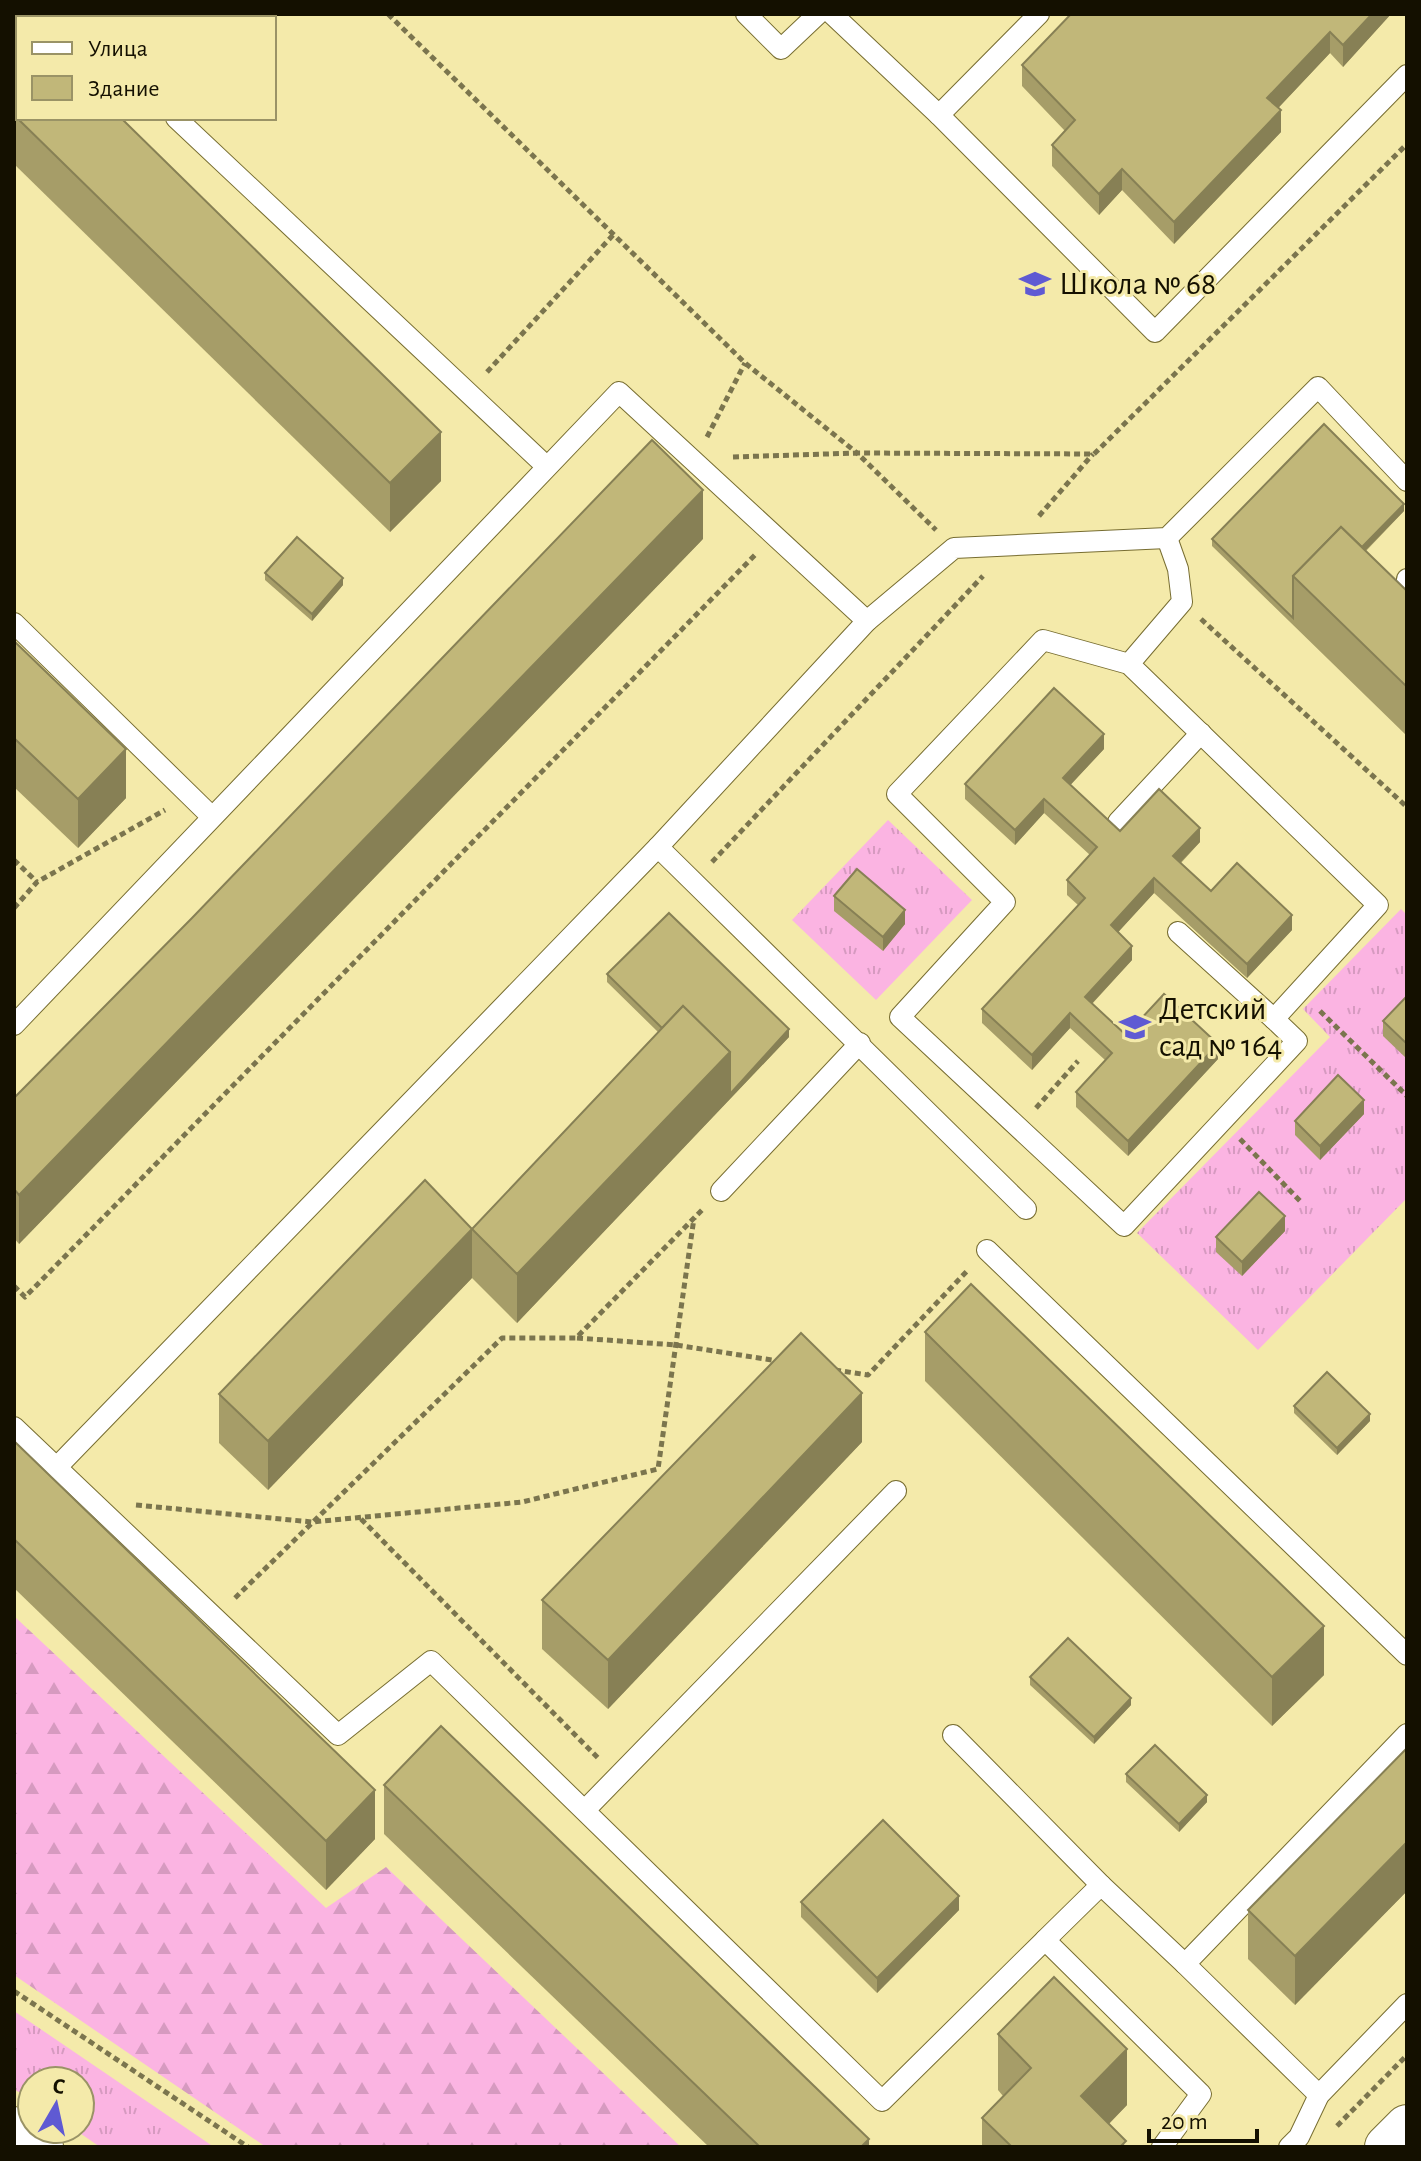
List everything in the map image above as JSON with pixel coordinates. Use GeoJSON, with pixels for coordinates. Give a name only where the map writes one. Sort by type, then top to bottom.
{"type":"FeatureCollection","features":[{"type":"Feature","properties":{"kind":"main road"},"geometry":{"type":"LineString","coordinates":[[1387,2147],[1407,2127]]}},
{"type":"Feature","properties":{"kind":"main road"},"geometry":{"type":"LineString","coordinates":[[14,2129],[41,2147]]}},
{"type":"Feature","properties":{"kind":"lane"},"geometry":{"type":"LineString","coordinates":[[746,14],[781,49],[818,14]]}},
{"type":"Feature","properties":{"kind":"lane"},"geometry":{"type":"LineString","coordinates":[[832,14],[939,115],[1155,332],[1407,75]]}},
{"type":"Feature","properties":{"kind":"lane"},"geometry":{"type":"LineString","coordinates":[[939,115],[1039,14]]}},
{"type":"Feature","properties":{"kind":"lane"},"geometry":{"type":"LineString","coordinates":[[178,120],[545,465]]}},
{"type":"Feature","properties":{"kind":"lane"},"geometry":{"type":"LineString","coordinates":[[56,1468],[658,847],[867,621],[954,548],[1167,538],[1318,387],[1407,481]]}},
{"type":"Feature","properties":{"kind":"lane"},"geometry":{"type":"LineString","coordinates":[[14,1025],[545,465],[619,392],[695,458],[867,621]]}},
{"type":"Feature","properties":{"kind":"lane"},"geometry":{"type":"LineString","coordinates":[[1129,664],[1182,602],[1178,569],[1167,538]]}},
{"type":"Feature","properties":{"kind":"lane"},"geometry":{"type":"LineString","coordinates":[[14,623],[212,817]]}},
{"type":"Feature","properties":{"kind":"lane"},"geometry":{"type":"LineString","coordinates":[[1178,932],[1297,1041],[1124,1226],[900,1017],[1005,902],[897,794],[1043,640],[1129,664],[1378,905],[1274,1019]]}},
{"type":"Feature","properties":{"kind":"lane"},"geometry":{"type":"LineString","coordinates":[[1118,822],[1201,733]]}},
{"type":"Feature","properties":{"kind":"lane"},"geometry":{"type":"LineString","coordinates":[[658,847],[1026,1209]]}},
{"type":"Feature","properties":{"kind":"lane"},"geometry":{"type":"LineString","coordinates":[[721,1191],[860,1043]]}},
{"type":"Feature","properties":{"kind":"lane"},"geometry":{"type":"LineString","coordinates":[[987,1250],[1407,1655]]}},
{"type":"Feature","properties":{"kind":"lane"},"geometry":{"type":"LineString","coordinates":[[14,1427],[338,1735],[431,1661],[882,2101],[1101,1885]]}},
{"type":"Feature","properties":{"kind":"lane"},"geometry":{"type":"LineString","coordinates":[[585,1810],[896,1491]]}},
{"type":"Feature","properties":{"kind":"lane"},"geometry":{"type":"LineString","coordinates":[[1185,1964],[1407,1734]]}},
{"type":"Feature","properties":{"kind":"lane"},"geometry":{"type":"LineString","coordinates":[[953,1735],[1101,1885],[1319,2095]]}},
{"type":"Feature","properties":{"kind":"lane"},"geometry":{"type":"LineString","coordinates":[[1045,1940],[1201,2094],[1162,2147]]}},
{"type":"Feature","properties":{"kind":"lane"},"geometry":{"type":"LineString","coordinates":[[1289,2147],[1299,2137],[1319,2095],[1407,2004]]}},
{"type":"Feature","properties":{"kind":"path"},"geometry":{"type":"LineString","coordinates":[[388,14],[745,363],[857,453],[954,548]]}},
{"type":"Feature","properties":{"kind":"path"},"geometry":{"type":"LineString","coordinates":[[693,882],[1094,454],[1407,144]]}},
{"type":"Feature","properties":{"kind":"path"},"geometry":{"type":"LineString","coordinates":[[468,392],[614,234]]}},
{"type":"Feature","properties":{"kind":"path"},"geometry":{"type":"LineString","coordinates":[[745,363],[695,458],[857,453],[1094,454]]}},
{"type":"Feature","properties":{"kind":"path"},"geometry":{"type":"LineString","coordinates":[[14,1286],[25,1297],[775,534]]}},
{"type":"Feature","properties":{"kind":"path"},"geometry":{"type":"LineString","coordinates":[[1182,602],[1407,807]]}},
{"type":"Feature","properties":{"kind":"path"},"geometry":{"type":"LineString","coordinates":[[14,908],[37,882],[190,796]]}},
{"type":"Feature","properties":{"kind":"path"},"geometry":{"type":"LineString","coordinates":[[14,860],[37,882]]}},
{"type":"Feature","properties":{"kind":"path"},"geometry":{"type":"LineString","coordinates":[[1299,991],[1407,1096]]}},
{"type":"Feature","properties":{"kind":"path"},"geometry":{"type":"LineString","coordinates":[[1223,1121],[1301,1202]]}},
{"type":"Feature","properties":{"kind":"path"},"geometry":{"type":"LineString","coordinates":[[576,1338],[721,1191]]}},
{"type":"Feature","properties":{"kind":"path"},"geometry":{"type":"LineString","coordinates":[[91,1501],[312,1522],[522,1502],[658,1469],[694,1218]]}},
{"type":"Feature","properties":{"kind":"path"},"geometry":{"type":"LineString","coordinates":[[824,1368],[868,1375],[987,1250]]}},
{"type":"Feature","properties":{"kind":"path"},"geometry":{"type":"LineString","coordinates":[[215,1619],[502,1338],[576,1338],[676,1345],[779,1361]]}},
{"type":"Feature","properties":{"kind":"path"},"geometry":{"type":"LineString","coordinates":[[360,1518],[617,1777]]}},
{"type":"Feature","properties":{"kind":"path"},"geometry":{"type":"LineString","coordinates":[[14,1991],[248,2147]]}},
{"type":"Feature","properties":{"kind":"path"},"geometry":{"type":"LineString","coordinates":[[1327,2137],[1407,2055]]}},
{"type":"Feature","properties":{"kind":"green space"},"geometry":{"type":"Polygon","coordinates":[[[888,820],[972,900],[876,1000],[792,920],[888,820]]]}},
{"type":"Feature","properties":{"kind":"green space"},"geometry":{"type":"Polygon","coordinates":[[[1401,909],[1407,915],[1407,1198],[1258,1350],[1137,1233],[1330,1037],[1303,1009],[1401,909]]]}},
{"type":"Feature","properties":{"kind":"green space"},"geometry":{"type":"Polygon","coordinates":[[[14,1616],[326,1908],[386,1867],[681,2147],[266,2147],[14,1975],[14,1616]]]}},
{"type":"Feature","properties":{"kind":"green space"},"geometry":{"type":"Polygon","coordinates":[[[14,2011],[93,2065],[16,2065],[16,2090],[14,2011]]]}},
{"type":"Feature","properties":{"kind":"green space"},"geometry":{"type":"Polygon","coordinates":[[[96,2067],[214,2147],[100,2147],[96,2144],[96,2067]]]}},
{"type":"Feature","properties":{"kind":"building"},"geometry":{"type":"Polygon","coordinates":[[[14,14],[16,16],[16,117],[14,14]]]}},
{"type":"Feature","properties":{"kind":"building"},"geometry":{"type":"Polygon","coordinates":[[[1071,14],[1372,14],[1343,45],[1330,32],[1267,98],[1281,110],[1174,222],[1122,169],[1099,194],[1052,145],[1075,120],[1022,65],[1071,14]]]}},
{"type":"Feature","properties":{"kind":"building"},"geometry":{"type":"Polygon","coordinates":[[[19,120],[123,120],[441,432],[390,483],[19,120]]]}},
{"type":"Feature","properties":{"kind":"building"},"geometry":{"type":"Polygon","coordinates":[[[1324,424],[1404,504],[1362,547],[1341,527],[1293,576],[1293,618],[1212,539],[1324,424]]]}},
{"type":"Feature","properties":{"kind":"building"},"geometry":{"type":"Polygon","coordinates":[[[652,440],[703,490],[19,1195],[14,1189],[14,1098],[192,918],[652,440]]]}},
{"type":"Feature","properties":{"kind":"building"},"geometry":{"type":"Polygon","coordinates":[[[1341,527],[1407,591],[1407,687],[1293,576],[1341,527]]]}},
{"type":"Feature","properties":{"kind":"building"},"geometry":{"type":"Polygon","coordinates":[[[297,537],[343,578],[312,614],[265,573],[297,537]]]}},
{"type":"Feature","properties":{"kind":"building"},"geometry":{"type":"Polygon","coordinates":[[[14,641],[126,749],[78,799],[14,738],[14,641]]]}},
{"type":"Feature","properties":{"kind":"building"},"geometry":{"type":"Polygon","coordinates":[[[1054,688],[1104,734],[1063,778],[1120,831],[1159,789],[1200,828],[1173,856],[1211,891],[1237,863],[1292,915],[1247,964],[1154,878],[1111,925],[1132,946],[1085,997],[1126,1035],[1164,994],[1218,1044],[1128,1141],[1076,1092],[1112,1053],[1070,1013],[1032,1055],[982,1009],[1085,898],[1067,880],[1097,847],[1044,799],[1015,830],[965,784],[1054,688]]]}},
{"type":"Feature","properties":{"kind":"building"},"geometry":{"type":"Polygon","coordinates":[[[857,869],[905,910],[883,937],[834,896],[857,869]]]}},
{"type":"Feature","properties":{"kind":"building"},"geometry":{"type":"Polygon","coordinates":[[[669,913],[789,1029],[730,1094],[730,1052],[683,1006],[662,1028],[607,974],[669,913]]]}},
{"type":"Feature","properties":{"kind":"building"},"geometry":{"type":"Polygon","coordinates":[[[1407,996],[1407,1044],[1383,1021],[1407,996]]]}},
{"type":"Feature","properties":{"kind":"building"},"geometry":{"type":"Polygon","coordinates":[[[683,1006],[730,1052],[517,1274],[472,1229],[683,1006]]]}},
{"type":"Feature","properties":{"kind":"building"},"geometry":{"type":"Polygon","coordinates":[[[1338,1075],[1364,1100],[1320,1146],[1295,1121],[1338,1075]]]}},
{"type":"Feature","properties":{"kind":"building"},"geometry":{"type":"Polygon","coordinates":[[[425,1180],[472,1229],[268,1441],[219,1394],[425,1180]]]}},
{"type":"Feature","properties":{"kind":"building"},"geometry":{"type":"Polygon","coordinates":[[[1259,1192],[1285,1216],[1242,1262],[1216,1237],[1259,1192]]]}},
{"type":"Feature","properties":{"kind":"building"},"geometry":{"type":"Polygon","coordinates":[[[971,1284],[1324,1626],[1272,1677],[925,1332],[971,1284]]]}},
{"type":"Feature","properties":{"kind":"building"},"geometry":{"type":"Polygon","coordinates":[[[801,1333],[862,1393],[608,1660],[542,1600],[801,1333]]]}},
{"type":"Feature","properties":{"kind":"building"},"geometry":{"type":"Polygon","coordinates":[[[1327,1372],[1370,1414],[1337,1448],[1294,1406],[1327,1372]]]}},
{"type":"Feature","properties":{"kind":"building"},"geometry":{"type":"Polygon","coordinates":[[[14,1441],[375,1790],[326,1841],[14,1539],[14,1441]]]}},
{"type":"Feature","properties":{"kind":"building"},"geometry":{"type":"Polygon","coordinates":[[[1068,1638],[1131,1698],[1094,1737],[1030,1677],[1068,1638]]]}},
{"type":"Feature","properties":{"kind":"building"},"geometry":{"type":"Polygon","coordinates":[[[441,1726],[869,2139],[861,2147],[760,2147],[384,1785],[441,1726]]]}},
{"type":"Feature","properties":{"kind":"building"},"geometry":{"type":"Polygon","coordinates":[[[1155,1745],[1207,1795],[1179,1824],[1126,1774],[1155,1745]]]}},
{"type":"Feature","properties":{"kind":"building"},"geometry":{"type":"Polygon","coordinates":[[[1407,1748],[1407,1842],[1295,1956],[1248,1910],[1407,1748]]]}},
{"type":"Feature","properties":{"kind":"building"},"geometry":{"type":"Polygon","coordinates":[[[883,1820],[959,1896],[877,1978],[801,1902],[883,1820]]]}},
{"type":"Feature","properties":{"kind":"building"},"geometry":{"type":"Polygon","coordinates":[[[1054,1977],[1127,2049],[1081,2096],[1126,2141],[1120,2147],[1012,2147],[982,2118],[1031,2068],[998,2034],[1054,1977]]]}},
{"type":"Feature","properties":{"kind":"place","name":"Школа № 68"},"geometry":{"type":"Point","coordinates":[1035,284]}},
{"type":"Feature","properties":{"kind":"place","name":"Детский сад № 164"},"geometry":{"type":"Point","coordinates":[1135,1027]}}]}
